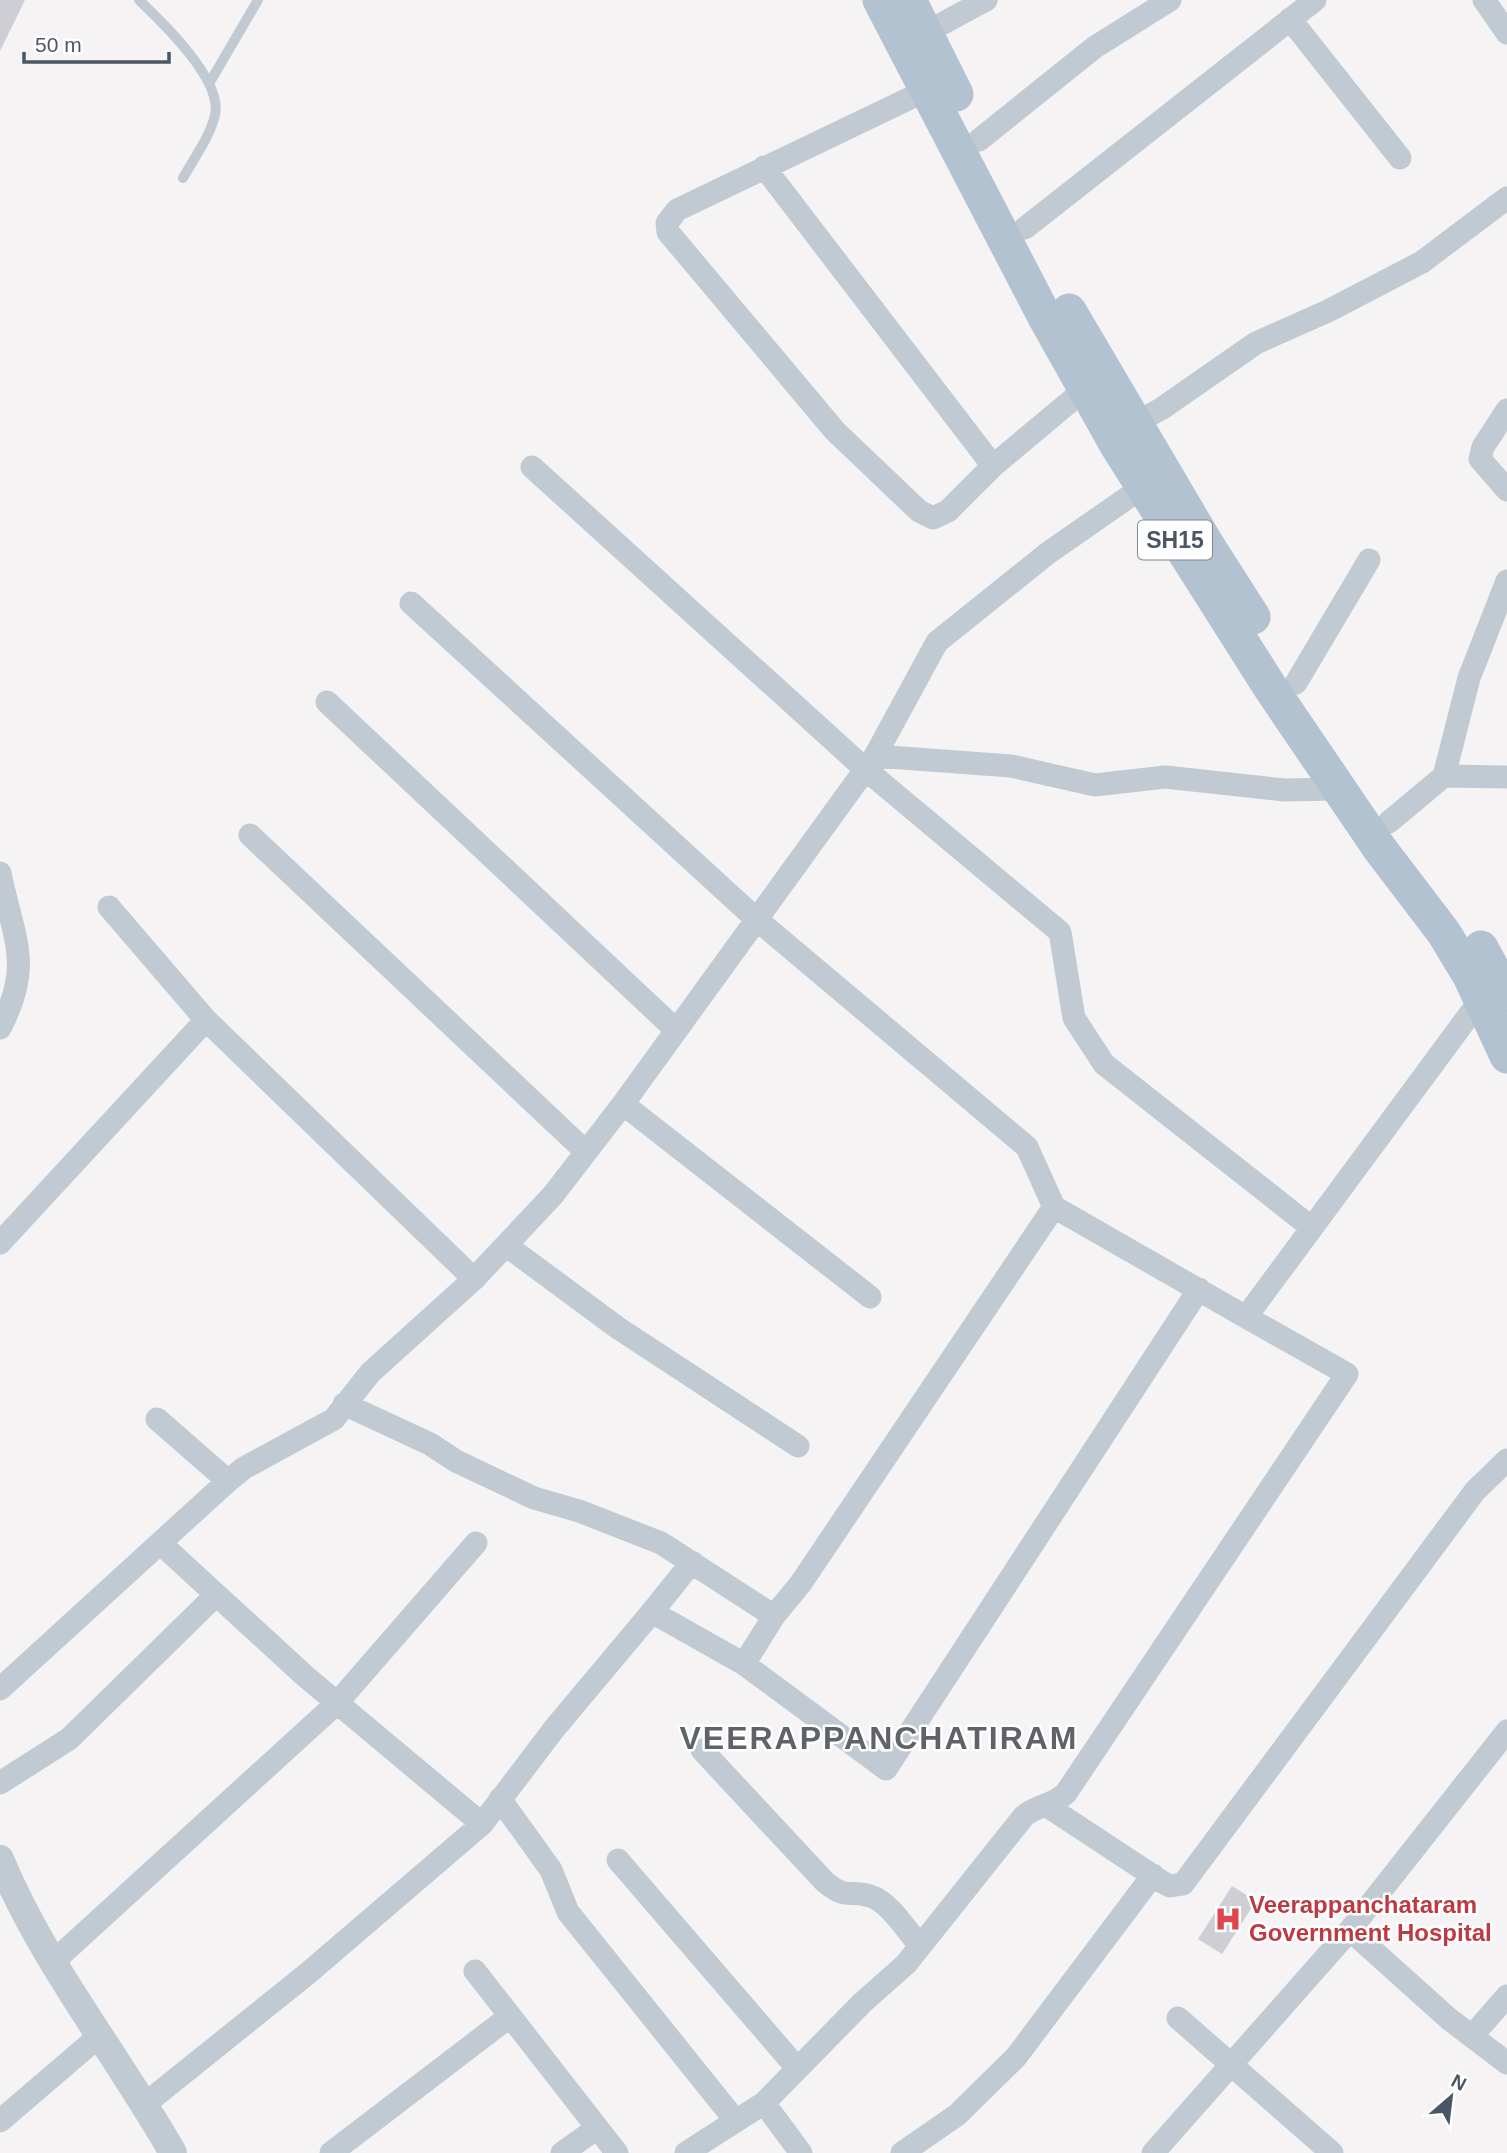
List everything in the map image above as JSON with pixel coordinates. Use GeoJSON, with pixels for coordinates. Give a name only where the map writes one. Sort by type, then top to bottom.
{"type":"FeatureCollection","features":[{"type":"Feature","properties":{"kind":"main road","name":"SH15"},"geometry":{"type":"LineString","coordinates":[[880,0],[1085,389],[1124,429],[1207,545],[1389,822],[1479,944],[1507,1056]]}},
{"type":"Feature","properties":{"kind":"main road","name":"SH15"},"geometry":{"type":"LineString","coordinates":[[909,0],[1067,308],[1124,429],[1143,487],[1188,561],[1339,789],[1494,997]]}},
{"type":"Feature","properties":{"kind":"street"},"geometry":{"type":"LineString","coordinates":[[925,33],[986,0]]}},
{"type":"Feature","properties":{"kind":"street"},"geometry":{"type":"LineString","coordinates":[[979,140],[1095,47],[1170,0]]}},
{"type":"Feature","properties":{"kind":"street"},"geometry":{"type":"LineString","coordinates":[[1025,228],[1315,0]]}},
{"type":"Feature","properties":{"kind":"street"},"geometry":{"type":"LineString","coordinates":[[1484,0],[1507,33]]}},
{"type":"Feature","properties":{"kind":"street"},"geometry":{"type":"LineString","coordinates":[[1290,19],[1400,158]]}},
{"type":"Feature","properties":{"kind":"street"},"geometry":{"type":"LineString","coordinates":[[927,90],[677,210],[667,223],[674,241],[835,431],[926,515],[940,517],[948,511],[993,466],[1085,389]]}},
{"type":"Feature","properties":{"kind":"street"},"geometry":{"type":"LineString","coordinates":[[764,167],[993,466]]}},
{"type":"Feature","properties":{"kind":"street"},"geometry":{"type":"LineString","coordinates":[[1124,429],[1161,409],[1256,343],[1328,311],[1422,262],[1507,198]]}},
{"type":"Feature","properties":{"kind":"street"},"geometry":{"type":"LineString","coordinates":[[1507,410],[1483,447],[1480,459],[1507,490]]}},
{"type":"Feature","properties":{"kind":"street"},"geometry":{"type":"LineString","coordinates":[[532,467],[1060,932],[1074,1018],[1104,1064],[1312,1228]]}},
{"type":"Feature","properties":{"kind":"street"},"geometry":{"type":"LineString","coordinates":[[0,1689],[244,1468],[334,1419],[370,1373],[507,1246],[553,1195],[623,1104],[870,762],[937,642],[1048,553],[1143,487]]}},
{"type":"Feature","properties":{"kind":"street"},"geometry":{"type":"LineString","coordinates":[[1296,683],[1369,560]]}},
{"type":"Feature","properties":{"kind":"street"},"geometry":{"type":"LineString","coordinates":[[1389,822],[1444,776],[1469,678],[1507,581]]}},
{"type":"Feature","properties":{"kind":"street"},"geometry":{"type":"LineString","coordinates":[[411,603],[755,918],[1027,1147],[1054,1207],[1347,1374],[1066,1793],[1047,1806]]}},
{"type":"Feature","properties":{"kind":"street"},"geometry":{"type":"LineString","coordinates":[[327,702],[676,1030]]}},
{"type":"Feature","properties":{"kind":"street"},"geometry":{"type":"LineString","coordinates":[[870,762],[1011,766],[1095,785],[1165,777],[1284,790],[1339,789]]}},
{"type":"Feature","properties":{"kind":"street"},"geometry":{"type":"LineString","coordinates":[[1444,776],[1507,777]]}},
{"type":"Feature","properties":{"kind":"street"},"geometry":{"type":"LineString","coordinates":[[250,835],[585,1151]]}},
{"type":"Feature","properties":{"kind":"street"},"geometry":{"type":"LineString","coordinates":[[0,873],[20,972],[13,1003],[0,1028]]}},
{"type":"Feature","properties":{"kind":"street"},"geometry":{"type":"LineString","coordinates":[[109,907],[206,1020],[474,1279]]}},
{"type":"Feature","properties":{"kind":"street"},"geometry":{"type":"LineString","coordinates":[[1247,1317],[1312,1228],[1494,997]]}},
{"type":"Feature","properties":{"kind":"street"},"geometry":{"type":"LineString","coordinates":[[0,1243],[206,1020]]}},
{"type":"Feature","properties":{"kind":"street"},"geometry":{"type":"LineString","coordinates":[[623,1104],[870,1297]]}},
{"type":"Feature","properties":{"kind":"street"},"geometry":{"type":"LineString","coordinates":[[744,1664],[774,1616],[801,1583],[1054,1207]]}},
{"type":"Feature","properties":{"kind":"street"},"geometry":{"type":"LineString","coordinates":[[507,1246],[618,1328],[797,1446]]}},
{"type":"Feature","properties":{"kind":"street"},"geometry":{"type":"LineString","coordinates":[[652,1612],[744,1664],[886,1769],[1199,1289]]}},
{"type":"Feature","properties":{"kind":"street"},"geometry":{"type":"LineString","coordinates":[[344,1404],[430,1444],[456,1461],[534,1498],[579,1511],[661,1543],[774,1616]]}},
{"type":"Feature","properties":{"kind":"street"},"geometry":{"type":"LineString","coordinates":[[157,1419],[228,1481]]}},
{"type":"Feature","properties":{"kind":"street"},"geometry":{"type":"LineString","coordinates":[[685,2153],[764,2103],[862,2003],[906,1964],[1024,1816],[1036,1806],[1047,1806],[1170,1886],[1183,1885],[1475,1491],[1507,1460]]}},
{"type":"Feature","properties":{"kind":"street"},"geometry":{"type":"LineString","coordinates":[[53,1962],[337,1703],[476,1542]]}},
{"type":"Feature","properties":{"kind":"street"},"geometry":{"type":"LineString","coordinates":[[160,1543],[337,1703],[482,1824]]}},
{"type":"Feature","properties":{"kind":"street"},"geometry":{"type":"LineString","coordinates":[[145,2104],[307,1974],[482,1824],[692,1562]]}},
{"type":"Feature","properties":{"kind":"street"},"geometry":{"type":"LineString","coordinates":[[0,1783],[69,1739],[216,1595]]}},
{"type":"Feature","properties":{"kind":"street"},"geometry":{"type":"LineString","coordinates":[[1153,2153],[1350,1930],[1507,1731]]}},
{"type":"Feature","properties":{"kind":"street"},"geometry":{"type":"LineString","coordinates":[[702,1750],[825,1882],[838,1893],[864,1894],[882,1902],[920,1946]]}},
{"type":"Feature","properties":{"kind":"street"},"geometry":{"type":"LineString","coordinates":[[500,1799],[551,1870],[568,1912],[735,2120]]}},
{"type":"Feature","properties":{"kind":"street"},"geometry":{"type":"LineString","coordinates":[[0,1859],[9,1909],[53,1962],[98,2037],[145,2104],[172,2152]]}},
{"type":"Feature","properties":{"kind":"street"},"geometry":{"type":"LineString","coordinates":[[618,1860],[797,2068]]}},
{"type":"Feature","properties":{"kind":"street"},"geometry":{"type":"LineString","coordinates":[[902,2153],[957,2115],[1016,2056],[1153,1875]]}},
{"type":"Feature","properties":{"kind":"street"},"geometry":{"type":"LineString","coordinates":[[1350,1930],[1449,2019],[1507,2063]]}},
{"type":"Feature","properties":{"kind":"street"},"geometry":{"type":"LineString","coordinates":[[475,1971],[617,2153]]}},
{"type":"Feature","properties":{"kind":"street"},"geometry":{"type":"LineString","coordinates":[[1472,2036],[1507,1996]]}},
{"type":"Feature","properties":{"kind":"street"},"geometry":{"type":"LineString","coordinates":[[331,2153],[509,2017]]}},
{"type":"Feature","properties":{"kind":"street"},"geometry":{"type":"LineString","coordinates":[[1178,2018],[1332,2153]]}},
{"type":"Feature","properties":{"kind":"street"},"geometry":{"type":"LineString","coordinates":[[0,2120],[98,2037]]}},
{"type":"Feature","properties":{"kind":"street"},"geometry":{"type":"LineString","coordinates":[[764,2103],[801,2153]]}},
{"type":"Feature","properties":{"kind":"street"},"geometry":{"type":"LineString","coordinates":[[562,2153],[597,2129]]}},
{"type":"Feature","properties":{"kind":"lane"},"geometry":{"type":"LineString","coordinates":[[139,0],[210,82],[216,106],[215,117],[183,178]]}},
{"type":"Feature","properties":{"kind":"lane"},"geometry":{"type":"LineString","coordinates":[[210,82],[258,0]]}},
{"type":"Feature","properties":{"kind":"building"},"geometry":{"type":"Polygon","coordinates":[[[0,0],[25,0],[0,51],[0,0]]]}},
{"type":"Feature","properties":{"kind":"building"},"geometry":{"type":"Polygon","coordinates":[[[1232,1886],[1256,1901],[1222,1954],[1198,1939],[1232,1886]]]}},
{"type":"Feature","properties":{"kind":"place","name":"Veerappanchataram Government Hospital"},"geometry":{"type":"Point","coordinates":[1228,1919]}},
{"type":"Feature","properties":{"kind":"district","name":"VEERAPPANCHATIRAM"},"geometry":{"type":"Point","coordinates":[879,1738]}}]}
